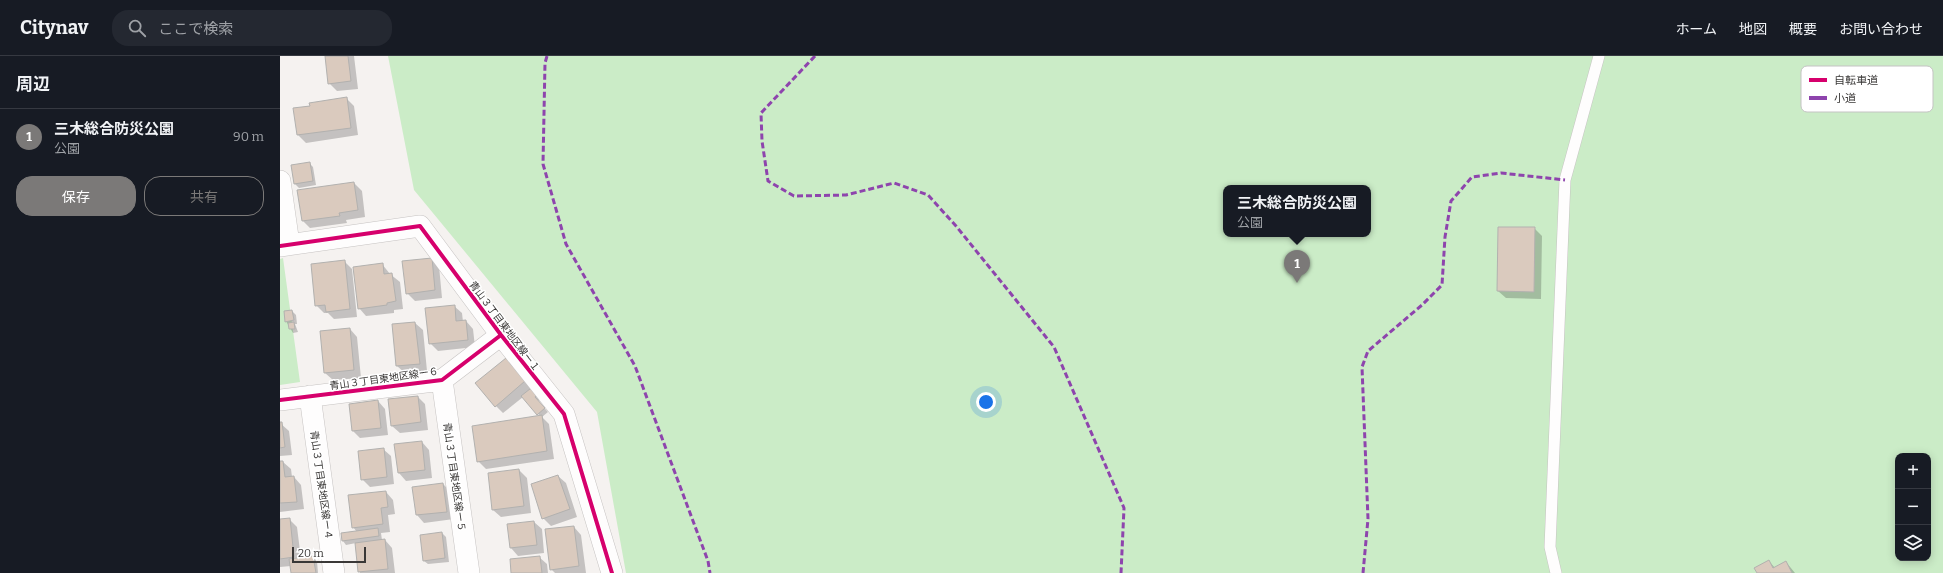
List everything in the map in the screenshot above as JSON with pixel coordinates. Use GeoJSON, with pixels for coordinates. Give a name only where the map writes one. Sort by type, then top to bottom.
{"type":"FeatureCollection","features":[{"type":"Feature","properties":{"kind":"street"},"geometry":{"type":"LineString","coordinates":[[280,181],[284,245]]}},
{"type":"Feature","properties":{"kind":"street","name":"青山３丁目東地区線ー１"},"geometry":{"type":"LineString","coordinates":[[284,245],[420,226],[501,335],[564,414],[612,573]]}},
{"type":"Feature","properties":{"kind":"street","name":"青山３丁目東地区線ー６"},"geometry":{"type":"LineString","coordinates":[[280,400],[442,380],[501,335]]}},
{"type":"Feature","properties":{"kind":"street","name":"青山３丁目東地区線ー５"},"geometry":{"type":"LineString","coordinates":[[442,380],[469,573]]}},
{"type":"Feature","properties":{"kind":"street","name":"青山３丁目東地区線ー４"},"geometry":{"type":"LineString","coordinates":[[310,396],[334,573]]}},
{"type":"Feature","properties":{"kind":"lane"},"geometry":{"type":"LineString","coordinates":[[1556,573],[1550,547],[1565,180],[1599,56]]}},
{"type":"Feature","properties":{"kind":"green space"},"geometry":{"type":"Polygon","coordinates":[[[388,56],[1943,56],[1943,573],[626,573],[597,412],[414,190],[388,56]]]}},
{"type":"Feature","properties":{"kind":"green space"},"geometry":{"type":"Polygon","coordinates":[[[283,258],[300,382],[280,385],[280,259],[283,258]]]}},
{"type":"Feature","properties":{"kind":"building"},"geometry":{"type":"Polygon","coordinates":[[[325,56],[348,56],[351,81],[328,84],[325,56]]]}},
{"type":"Feature","properties":{"kind":"building"},"geometry":{"type":"Polygon","coordinates":[[[347,97],[351,128],[297,135],[293,108],[310,106],[309,103],[347,97]]]}},
{"type":"Feature","properties":{"kind":"building"},"geometry":{"type":"Polygon","coordinates":[[[310,162],[313,181],[294,184],[291,165],[310,162]]]}},
{"type":"Feature","properties":{"kind":"building"},"geometry":{"type":"Polygon","coordinates":[[[354,182],[358,210],[339,213],[340,216],[302,221],[297,190],[354,182]]]}},
{"type":"Feature","properties":{"kind":"building"},"geometry":{"type":"Polygon","coordinates":[[[1498,227],[1535,227],[1534,292],[1497,291],[1498,227]]]}},
{"type":"Feature","properties":{"kind":"building"},"geometry":{"type":"Polygon","coordinates":[[[432,258],[435,290],[406,294],[402,261],[432,258]]]}},
{"type":"Feature","properties":{"kind":"building"},"geometry":{"type":"Polygon","coordinates":[[[345,260],[350,309],[326,312],[325,305],[315,306],[311,264],[345,260]]]}},
{"type":"Feature","properties":{"kind":"building"},"geometry":{"type":"Polygon","coordinates":[[[383,263],[384,274],[392,273],[396,301],[387,303],[387,305],[358,309],[353,267],[383,263]]]}},
{"type":"Feature","properties":{"kind":"building"},"geometry":{"type":"Polygon","coordinates":[[[455,305],[456,321],[466,320],[468,340],[429,344],[425,308],[455,305]]]}},
{"type":"Feature","properties":{"kind":"building"},"geometry":{"type":"Polygon","coordinates":[[[292,310],[294,320],[285,322],[284,311],[292,310]]]}},
{"type":"Feature","properties":{"kind":"building"},"geometry":{"type":"Polygon","coordinates":[[[294,322],[295,329],[289,329],[288,323],[294,322]]]}},
{"type":"Feature","properties":{"kind":"building"},"geometry":{"type":"Polygon","coordinates":[[[415,322],[420,364],[396,366],[392,324],[415,322]]]}},
{"type":"Feature","properties":{"kind":"building"},"geometry":{"type":"Polygon","coordinates":[[[350,328],[354,370],[324,373],[320,331],[350,328]]]}},
{"type":"Feature","properties":{"kind":"building"},"geometry":{"type":"Polygon","coordinates":[[[506,358],[525,381],[495,407],[475,383],[506,358]]]}},
{"type":"Feature","properties":{"kind":"building"},"geometry":{"type":"Polygon","coordinates":[[[535,385],[540,391],[535,397],[545,408],[537,415],[521,396],[535,385]]]}},
{"type":"Feature","properties":{"kind":"building"},"geometry":{"type":"Polygon","coordinates":[[[418,396],[421,422],[391,426],[388,399],[418,396]]]}},
{"type":"Feature","properties":{"kind":"building"},"geometry":{"type":"Polygon","coordinates":[[[378,400],[381,428],[352,431],[349,404],[378,400]]]}},
{"type":"Feature","properties":{"kind":"building"},"geometry":{"type":"Polygon","coordinates":[[[542,415],[547,451],[477,462],[472,426],[542,415]]]}},
{"type":"Feature","properties":{"kind":"building"},"geometry":{"type":"Polygon","coordinates":[[[280,422],[282,422],[285,447],[280,448],[280,422]]]}},
{"type":"Feature","properties":{"kind":"building"},"geometry":{"type":"Polygon","coordinates":[[[422,441],[425,470],[398,473],[394,444],[422,441]]]}},
{"type":"Feature","properties":{"kind":"building"},"geometry":{"type":"Polygon","coordinates":[[[384,448],[387,477],[361,480],[358,451],[384,448]]]}},
{"type":"Feature","properties":{"kind":"building"},"geometry":{"type":"Polygon","coordinates":[[[280,461],[283,461],[285,477],[294,476],[297,502],[280,503],[280,461]]]}},
{"type":"Feature","properties":{"kind":"building"},"geometry":{"type":"Polygon","coordinates":[[[519,469],[524,506],[492,510],[488,473],[519,469]]]}},
{"type":"Feature","properties":{"kind":"building"},"geometry":{"type":"Polygon","coordinates":[[[558,475],[570,509],[542,519],[531,484],[558,475]]]}},
{"type":"Feature","properties":{"kind":"building"},"geometry":{"type":"Polygon","coordinates":[[[443,483],[447,512],[416,515],[412,487],[443,483]]]}},
{"type":"Feature","properties":{"kind":"building"},"geometry":{"type":"Polygon","coordinates":[[[386,491],[388,507],[381,508],[383,524],[352,528],[348,495],[386,491]]]}},
{"type":"Feature","properties":{"kind":"building"},"geometry":{"type":"Polygon","coordinates":[[[290,518],[294,557],[280,559],[280,519],[290,518]]]}},
{"type":"Feature","properties":{"kind":"building"},"geometry":{"type":"Polygon","coordinates":[[[534,521],[537,545],[510,548],[507,524],[534,521]]]}},
{"type":"Feature","properties":{"kind":"building"},"geometry":{"type":"Polygon","coordinates":[[[574,526],[579,566],[550,570],[545,529],[574,526]]]}},
{"type":"Feature","properties":{"kind":"building"},"geometry":{"type":"Polygon","coordinates":[[[378,528],[379,536],[342,541],[341,533],[378,528]]]}},
{"type":"Feature","properties":{"kind":"building"},"geometry":{"type":"Polygon","coordinates":[[[442,532],[445,558],[423,561],[420,535],[442,532]]]}},
{"type":"Feature","properties":{"kind":"building"},"geometry":{"type":"Polygon","coordinates":[[[385,539],[388,569],[358,572],[355,543],[385,539]]]}},
{"type":"Feature","properties":{"kind":"building"},"geometry":{"type":"Polygon","coordinates":[[[313,556],[316,573],[291,573],[289,559],[313,556]]]}},
{"type":"Feature","properties":{"kind":"building"},"geometry":{"type":"Polygon","coordinates":[[[540,556],[542,573],[511,573],[510,559],[540,556]]]}},
{"type":"Feature","properties":{"kind":"building"},"geometry":{"type":"Polygon","coordinates":[[[1769,560],[1773,568],[1786,561],[1792,573],[1757,573],[1754,568],[1769,560]]]}},
{"type":"Feature","properties":{"kind":"marked path"},"geometry":{"type":"LineString","coordinates":[[547,56],[545,63],[543,164],[566,244],[635,366],[708,561],[710,573]]}},
{"type":"Feature","properties":{"kind":"marked path"},"geometry":{"type":"LineString","coordinates":[[815,56],[761,113],[762,141],[768,181],[794,196],[846,195],[894,183],[928,195],[956,226],[1054,347],[1124,508],[1121,573]]}},
{"type":"Feature","properties":{"kind":"marked path"},"geometry":{"type":"LineString","coordinates":[[1363,573],[1368,519],[1362,367],[1368,351],[1422,305],[1442,285],[1445,237],[1451,201],[1472,177],[1501,173],[1565,180]]}},
{"type":"Feature","properties":{"kind":"cycle path"},"geometry":{"type":"LineString","coordinates":[[280,246],[420,226],[501,335],[564,414],[612,573]]}},
{"type":"Feature","properties":{"kind":"cycle path"},"geometry":{"type":"LineString","coordinates":[[280,400],[442,380],[501,335]]}},
{"type":"Feature","properties":{"kind":"place","name":"三木総合防災公園"},"geometry":{"type":"Point","coordinates":[1297,283]}}]}
